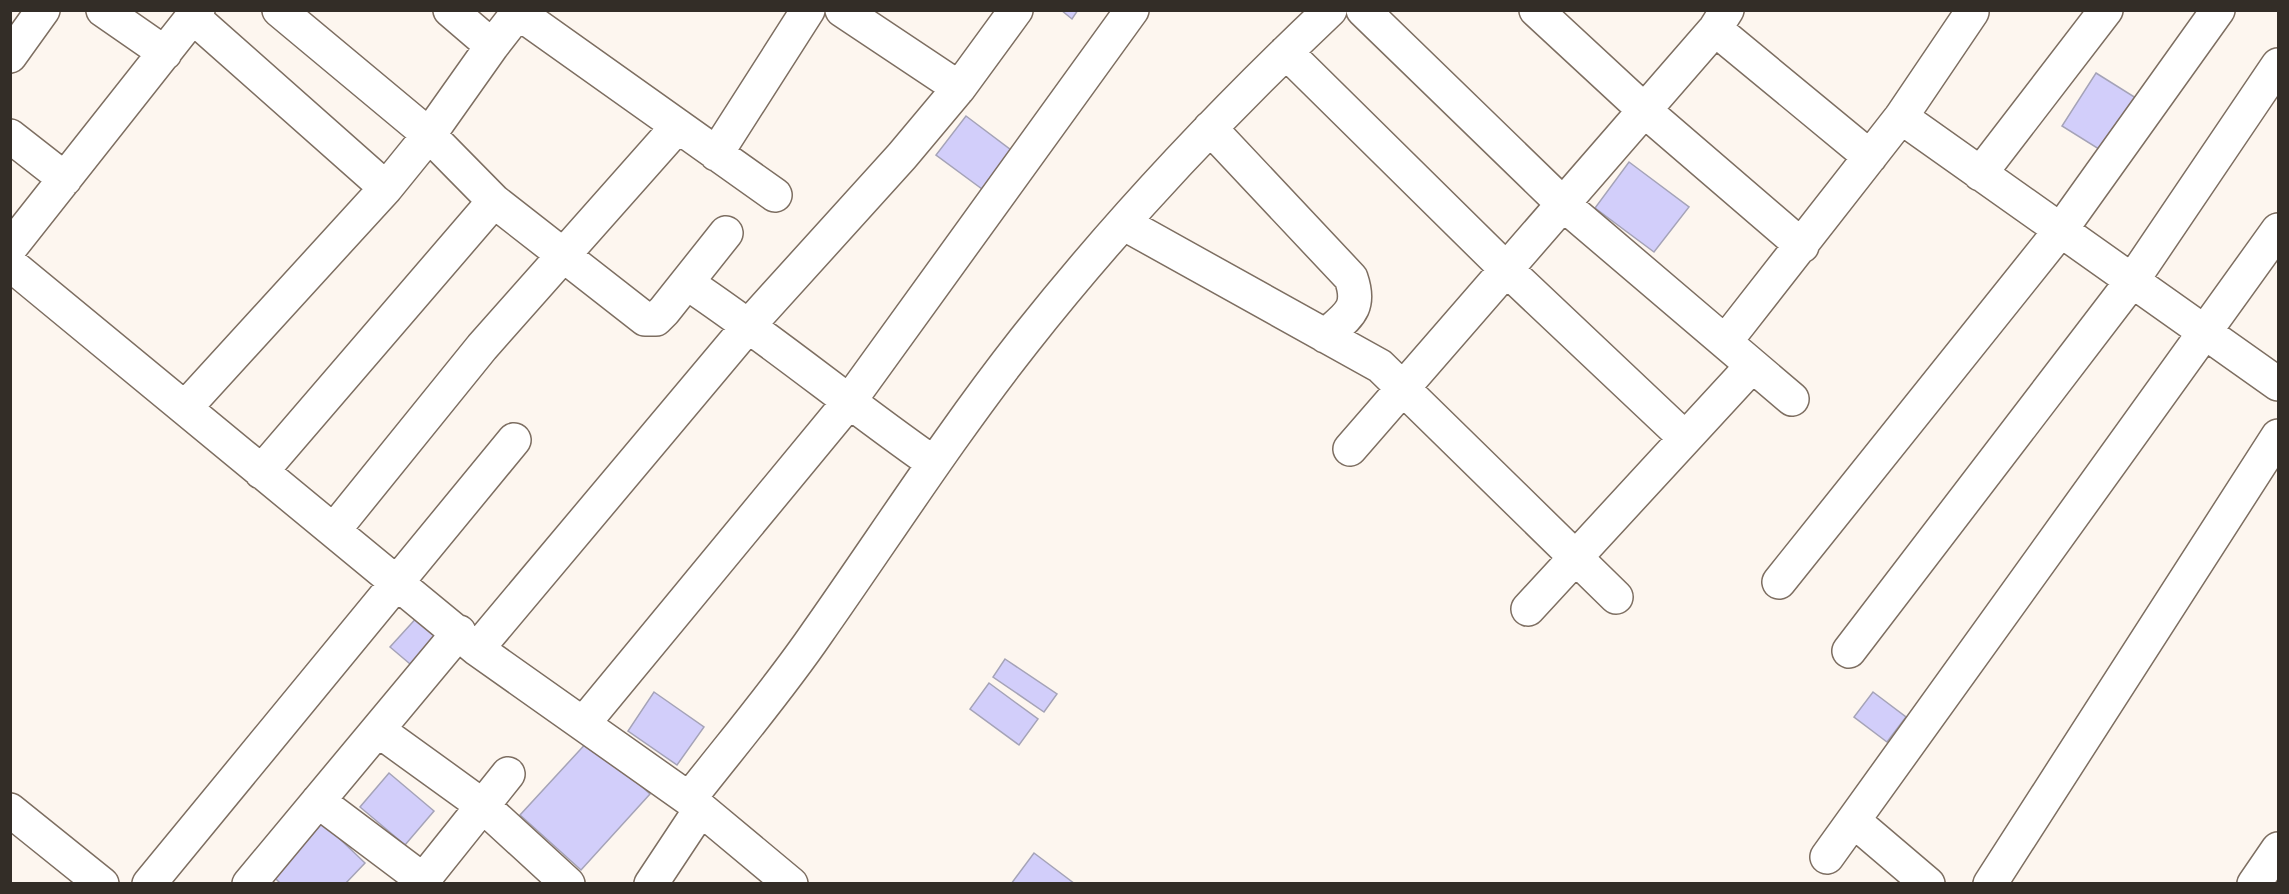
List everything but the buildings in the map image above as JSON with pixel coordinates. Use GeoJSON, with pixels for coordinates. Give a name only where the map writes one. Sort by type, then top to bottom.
{"type":"FeatureCollection","features":[{"type":"Feature","properties":{"kind":"street"},"geometry":{"type":"LineString","coordinates":[[10,56],[43,10]]}},
{"type":"Feature","properties":{"kind":"street"},"geometry":{"type":"LineString","coordinates":[[103,10],[165,53]]}},
{"type":"Feature","properties":{"kind":"street"},"geometry":{"type":"LineString","coordinates":[[279,10],[429,135],[494,201],[645,319],[656,319],[726,233]]}},
{"type":"Feature","properties":{"kind":"street"},"geometry":{"type":"LineString","coordinates":[[450,10],[492,46]]}},
{"type":"Feature","properties":{"kind":"street"},"geometry":{"type":"LineString","coordinates":[[716,154],[808,10]]}},
{"type":"Feature","properties":{"kind":"street"},"geometry":{"type":"LineString","coordinates":[[842,10],[959,88]]}},
{"type":"Feature","properties":{"kind":"street"},"geometry":{"type":"LineString","coordinates":[[249,884],[378,730],[468,640],[902,156],[959,88],[1016,10]]}},
{"type":"Feature","properties":{"kind":"street"},"geometry":{"type":"LineString","coordinates":[[583,724],[848,403],[1132,10]]}},
{"type":"Feature","properties":{"kind":"street"},"geometry":{"type":"LineString","coordinates":[[651,884],[695,805],[816,636],[932,462],[1025,340],[1123,223],[1210,128],[1330,10]]}},
{"type":"Feature","properties":{"kind":"street"},"geometry":{"type":"LineString","coordinates":[[1363,10],[1563,204],[1792,399]]}},
{"type":"Feature","properties":{"kind":"street"},"geometry":{"type":"LineString","coordinates":[[1536,10],[1644,110],[1802,246]]}},
{"type":"Feature","properties":{"kind":"street"},"geometry":{"type":"LineString","coordinates":[[1980,174],[2106,10]]}},
{"type":"Feature","properties":{"kind":"street"},"geometry":{"type":"LineString","coordinates":[[1779,582],[2060,231],[2218,10]]}},
{"type":"Feature","properties":{"kind":"street"},"geometry":{"type":"LineString","coordinates":[[185,408],[386,188],[429,135],[519,12],[775,195]]}},
{"type":"Feature","properties":{"kind":"street"},"geometry":{"type":"LineString","coordinates":[[1725,342],[1802,246],[1900,117],[1972,12]]}},
{"type":"Feature","properties":{"kind":"street"},"geometry":{"type":"LineString","coordinates":[[10,248],[196,14],[386,188]]}},
{"type":"Feature","properties":{"kind":"street"},"geometry":{"type":"LineString","coordinates":[[1350,448],[1721,20],[1870,157]]}},
{"type":"Feature","properties":{"kind":"street"},"geometry":{"type":"LineString","coordinates":[[1286,52],[1506,269],[1685,438]]}},
{"type":"Feature","properties":{"kind":"street"},"geometry":{"type":"LineString","coordinates":[[1849,651],[2132,281],[2278,65]]}},
{"type":"Feature","properties":{"kind":"street"},"geometry":{"type":"LineString","coordinates":[[1900,117],[2278,384]]}},
{"type":"Feature","properties":{"kind":"street"},"geometry":{"type":"LineString","coordinates":[[334,530],[482,347],[677,127]]}},
{"type":"Feature","properties":{"kind":"street"},"geometry":{"type":"LineString","coordinates":[[1210,128],[1351,278],[1356,302],[1350,313],[1325,336]]}},
{"type":"Feature","properties":{"kind":"street"},"geometry":{"type":"LineString","coordinates":[[10,136],[65,179]]}},
{"type":"Feature","properties":{"kind":"street"},"geometry":{"type":"LineString","coordinates":[[261,472],[494,201]]}},
{"type":"Feature","properties":{"kind":"street"},"geometry":{"type":"LineString","coordinates":[[1123,223],[1380,366],[1616,597]]}},
{"type":"Feature","properties":{"kind":"street"},"geometry":{"type":"LineString","coordinates":[[1827,857],[2278,230]]}},
{"type":"Feature","properties":{"kind":"street"},"geometry":{"type":"LineString","coordinates":[[10,264],[468,640],[695,805],[791,884]]}},
{"type":"Feature","properties":{"kind":"street"},"geometry":{"type":"LineString","coordinates":[[687,283],[749,325],[848,403],[932,462]]}},
{"type":"Feature","properties":{"kind":"street"},"geometry":{"type":"LineString","coordinates":[[1528,609],[1752,366]]}},
{"type":"Feature","properties":{"kind":"street"},"geometry":{"type":"LineString","coordinates":[[1990,884],[2278,436]]}},
{"type":"Feature","properties":{"kind":"street"},"geometry":{"type":"LineString","coordinates":[[149,884],[398,584],[514,440]]}},
{"type":"Feature","properties":{"kind":"street"},"geometry":{"type":"LineString","coordinates":[[378,730],[483,806],[568,884]]}},
{"type":"Feature","properties":{"kind":"street"},"geometry":{"type":"LineString","coordinates":[[318,801],[422,882],[508,774]]}},
{"type":"Feature","properties":{"kind":"street"},"geometry":{"type":"LineString","coordinates":[[10,810],[102,884]]}},
{"type":"Feature","properties":{"kind":"street"},"geometry":{"type":"LineString","coordinates":[[1854,821],[1928,884]]}},
{"type":"Feature","properties":{"kind":"street"},"geometry":{"type":"LineString","coordinates":[[2254,884],[2278,849]]}}]}
